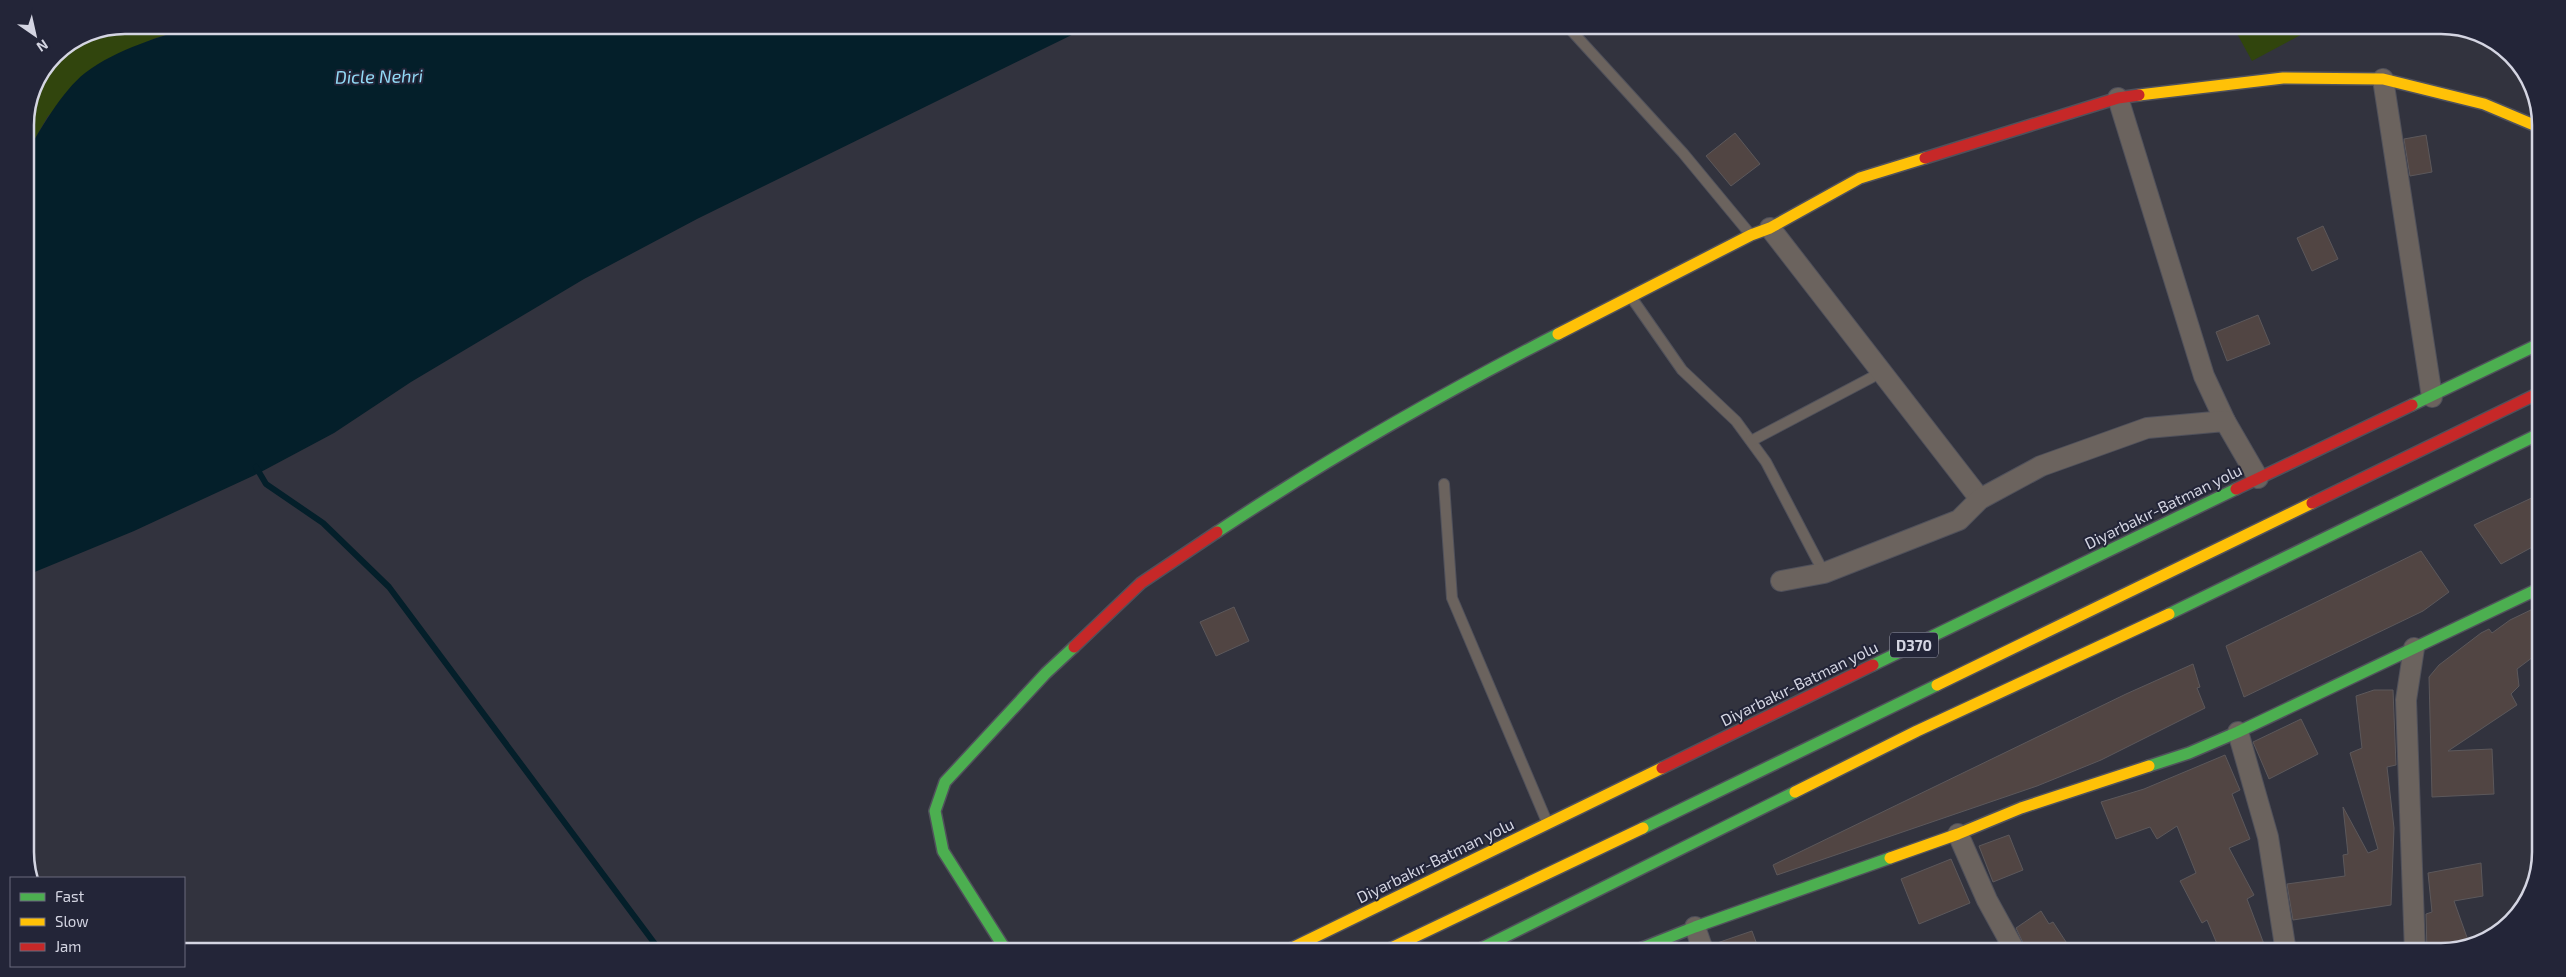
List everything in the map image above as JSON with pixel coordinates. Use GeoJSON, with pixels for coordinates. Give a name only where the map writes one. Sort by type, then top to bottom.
{"type":"FeatureCollection","features":[{"type":"Feature","properties":{"kind":"main road"},"geometry":{"type":"LineString","coordinates":[[1001,943],[943,851],[935,811],[945,782],[1046,673],[1141,583],[1298,479],[1491,368],[1751,235],[1770,228],[1860,178],[2118,98],[2283,78],[2383,79],[2484,104],[2532,124]]}},
{"type":"Feature","properties":{"kind":"main road","name":"Diyarbakır-Batman yolu"},"geometry":{"type":"LineString","coordinates":[[1302,943],[2258,478],[2432,397],[2532,347]]}},
{"type":"Feature","properties":{"kind":"main road"},"geometry":{"type":"LineString","coordinates":[[1402,943],[1677,812],[2532,396]]}},
{"type":"Feature","properties":{"kind":"main road"},"geometry":{"type":"LineString","coordinates":[[1492,943],[1917,731],[2184,606],[2532,437]]}},
{"type":"Feature","properties":{"kind":"main road"},"geometry":{"type":"LineString","coordinates":[[1655,943],[1958,834],[2021,808],[2189,753],[2238,732],[2532,592]]}},
{"type":"Feature","properties":{"kind":"street"},"geometry":{"type":"LineString","coordinates":[[2383,79],[2432,397]]}},
{"type":"Feature","properties":{"kind":"street"},"geometry":{"type":"LineString","coordinates":[[2118,98],[2204,376],[2225,421],[2258,478]]}},
{"type":"Feature","properties":{"kind":"street"},"geometry":{"type":"LineString","coordinates":[[1770,228],[1980,498]]}},
{"type":"Feature","properties":{"kind":"street"},"geometry":{"type":"LineString","coordinates":[[1782,581],[1824,573],[1959,520],[1980,498],[2041,466],[2147,428],[2225,421]]}},
{"type":"Feature","properties":{"kind":"street"},"geometry":{"type":"LineString","coordinates":[[2414,648],[2406,700],[2416,943]]}},
{"type":"Feature","properties":{"kind":"street"},"geometry":{"type":"LineString","coordinates":[[2238,732],[2268,837],[2285,943]]}},
{"type":"Feature","properties":{"kind":"street"},"geometry":{"type":"LineString","coordinates":[[1958,834],[1987,900],[2011,943]]}},
{"type":"Feature","properties":{"kind":"street"},"geometry":{"type":"LineString","coordinates":[[1695,927],[1701,943]]}},
{"type":"Feature","properties":{"kind":"lane"},"geometry":{"type":"LineString","coordinates":[[1574,34],[1683,153],[1751,235]]}},
{"type":"Feature","properties":{"kind":"lane"},"geometry":{"type":"LineString","coordinates":[[1630,296],[1682,370],[1736,421],[1766,462],[1824,573]]}},
{"type":"Feature","properties":{"kind":"lane"},"geometry":{"type":"LineString","coordinates":[[1750,441],[1882,372]]}},
{"type":"Feature","properties":{"kind":"lane"},"geometry":{"type":"LineString","coordinates":[[1444,484],[1452,598],[1547,823]]}},
{"type":"Feature","properties":{"kind":"green space"},"geometry":{"type":"Polygon","coordinates":[[[169,34],[118,54],[48,116],[34,140],[35,107],[46,79],[60,60],[79,46],[107,35],[169,34]]]}},
{"type":"Feature","properties":{"kind":"green space"},"geometry":{"type":"Polygon","coordinates":[[[2237,34],[2303,34],[2252,61],[2237,34]]]}},
{"type":"Feature","properties":{"kind":"water","name":"Dicle Nehri"},"geometry":{"type":"Polygon","coordinates":[[[170,34],[1074,34],[697,219],[584,279],[411,382],[334,433],[259,473],[134,531],[34,572],[34,141],[60,100],[85,73],[125,50],[170,34]]]}},
{"type":"Feature","properties":{"kind":"building"},"geometry":{"type":"Polygon","coordinates":[[[1735,133],[1760,164],[1731,186],[1706,156],[1735,133]]]}},
{"type":"Feature","properties":{"kind":"building"},"geometry":{"type":"Polygon","coordinates":[[[2426,135],[2432,172],[2410,176],[2404,139],[2426,135]]]}},
{"type":"Feature","properties":{"kind":"building"},"geometry":{"type":"Polygon","coordinates":[[[2323,226],[2338,259],[2312,271],[2297,238],[2323,226]]]}},
{"type":"Feature","properties":{"kind":"building"},"geometry":{"type":"Polygon","coordinates":[[[2258,315],[2270,344],[2227,361],[2216,332],[2258,315]]]}},
{"type":"Feature","properties":{"kind":"building"},"geometry":{"type":"Polygon","coordinates":[[[2532,498],[2532,547],[2501,564],[2474,525],[2532,498]]]}},
{"type":"Feature","properties":{"kind":"building"},"geometry":{"type":"Polygon","coordinates":[[[2421,551],[2449,592],[2423,611],[2244,697],[2226,646],[2421,551]]]}},
{"type":"Feature","properties":{"kind":"building"},"geometry":{"type":"Polygon","coordinates":[[[1234,607],[1249,641],[1216,656],[1200,622],[1234,607]]]}},
{"type":"Feature","properties":{"kind":"building"},"geometry":{"type":"Polygon","coordinates":[[[2532,609],[2532,658],[2517,669],[2519,686],[2511,694],[2517,705],[2448,751],[2492,749],[2494,794],[2432,797],[2429,677],[2439,665],[2481,633],[2489,629],[2492,633],[2510,620],[2532,609]]]}},
{"type":"Feature","properties":{"kind":"building"},"geometry":{"type":"Polygon","coordinates":[[[2193,664],[2200,687],[2197,688],[2205,708],[2101,760],[2037,786],[1777,875],[1773,865],[2126,694],[2193,664]]]}},
{"type":"Feature","properties":{"kind":"building"},"geometry":{"type":"Polygon","coordinates":[[[2374,690],[2393,690],[2396,765],[2387,767],[2394,828],[2391,905],[2293,920],[2287,884],[2345,876],[2343,855],[2348,854],[2343,807],[2368,853],[2378,849],[2350,753],[2362,748],[2356,696],[2374,690]]]}},
{"type":"Feature","properties":{"kind":"building"},"geometry":{"type":"Polygon","coordinates":[[[2301,719],[2318,754],[2269,779],[2253,742],[2301,719]]]}},
{"type":"Feature","properties":{"kind":"building"},"geometry":{"type":"Polygon","coordinates":[[[2225,755],[2240,790],[2232,794],[2250,839],[2229,848],[2254,895],[2247,899],[2264,943],[2217,943],[2207,920],[2202,923],[2180,881],[2196,873],[2177,826],[2157,839],[2150,827],[2116,839],[2101,802],[2144,789],[2225,755]]]}},
{"type":"Feature","properties":{"kind":"building"},"geometry":{"type":"Polygon","coordinates":[[[2009,835],[2023,870],[1993,882],[1979,846],[2009,835]]]}},
{"type":"Feature","properties":{"kind":"building"},"geometry":{"type":"Polygon","coordinates":[[[1951,859],[1970,903],[1919,924],[1901,879],[1951,859]]]}},
{"type":"Feature","properties":{"kind":"building"},"geometry":{"type":"Polygon","coordinates":[[[2481,863],[2483,896],[2454,901],[2468,939],[2427,943],[2426,914],[2432,912],[2428,873],[2481,863]]]}},
{"type":"Feature","properties":{"kind":"building"},"geometry":{"type":"Polygon","coordinates":[[[2041,911],[2049,924],[2053,922],[2067,943],[2023,943],[2016,928],[2041,911]]]}},
{"type":"Feature","properties":{"kind":"building"},"geometry":{"type":"Polygon","coordinates":[[[1752,931],[1756,943],[1717,943],[1752,931]]]}},
{"type":"Feature","properties":{"kind":"waterway"},"geometry":{"type":"LineString","coordinates":[[256,467],[266,484],[323,523],[389,587],[654,943]]}},
{"type":"Feature","properties":{"kind":"traffic: fast"},"geometry":{"type":"LineString","coordinates":[[1217,532],[1385,428],[1558,334]]}},
{"type":"Feature","properties":{"kind":"traffic: fast"},"geometry":{"type":"LineString","coordinates":[[2412,405],[2532,347]]}},
{"type":"Feature","properties":{"kind":"traffic: fast"},"geometry":{"type":"LineString","coordinates":[[2169,614],[2532,437]]}},
{"type":"Feature","properties":{"kind":"traffic: fast"},"geometry":{"type":"LineString","coordinates":[[1873,665],[2236,489]]}},
{"type":"Feature","properties":{"kind":"traffic: fast"},"geometry":{"type":"LineString","coordinates":[[2149,766],[2189,753],[2238,732],[2532,592]]}},
{"type":"Feature","properties":{"kind":"traffic: fast"},"geometry":{"type":"LineString","coordinates":[[1001,943],[943,851],[935,811],[945,782],[1046,673],[1074,647]]}},
{"type":"Feature","properties":{"kind":"traffic: fast"},"geometry":{"type":"LineString","coordinates":[[1643,828],[1937,685]]}},
{"type":"Feature","properties":{"kind":"traffic: fast"},"geometry":{"type":"LineString","coordinates":[[1492,943],[1795,792]]}},
{"type":"Feature","properties":{"kind":"traffic: fast"},"geometry":{"type":"LineString","coordinates":[[1655,943],[1890,858]]}},
{"type":"Feature","properties":{"kind":"traffic: slow"},"geometry":{"type":"LineString","coordinates":[[2139,95],[2283,78],[2383,79],[2484,104],[2532,124]]}},
{"type":"Feature","properties":{"kind":"traffic: slow"},"geometry":{"type":"LineString","coordinates":[[1558,334],[1751,235],[1770,228],[1860,178],[1925,158]]}},
{"type":"Feature","properties":{"kind":"traffic: slow"},"geometry":{"type":"LineString","coordinates":[[1937,685],[2312,503]]}},
{"type":"Feature","properties":{"kind":"traffic: slow"},"geometry":{"type":"LineString","coordinates":[[1795,792],[1917,731],[2169,614]]}},
{"type":"Feature","properties":{"kind":"traffic: slow"},"geometry":{"type":"LineString","coordinates":[[1890,858],[1958,834],[2021,808],[2149,766]]}},
{"type":"Feature","properties":{"kind":"traffic: slow"},"geometry":{"type":"LineString","coordinates":[[1302,943],[1662,768]]}},
{"type":"Feature","properties":{"kind":"traffic: slow"},"geometry":{"type":"LineString","coordinates":[[1402,943],[1643,828]]}},
{"type":"Feature","properties":{"kind":"traffic: jam"},"geometry":{"type":"LineString","coordinates":[[1925,158],[2118,98],[2139,95]]}},
{"type":"Feature","properties":{"kind":"traffic: jam"},"geometry":{"type":"LineString","coordinates":[[2312,503],[2532,396]]}},
{"type":"Feature","properties":{"kind":"traffic: jam"},"geometry":{"type":"LineString","coordinates":[[2236,489],[2412,405]]}},
{"type":"Feature","properties":{"kind":"traffic: jam"},"geometry":{"type":"LineString","coordinates":[[1074,647],[1141,583],[1217,532]]}},
{"type":"Feature","properties":{"kind":"traffic: jam"},"geometry":{"type":"LineString","coordinates":[[1662,768],[1873,665]]}}]}
